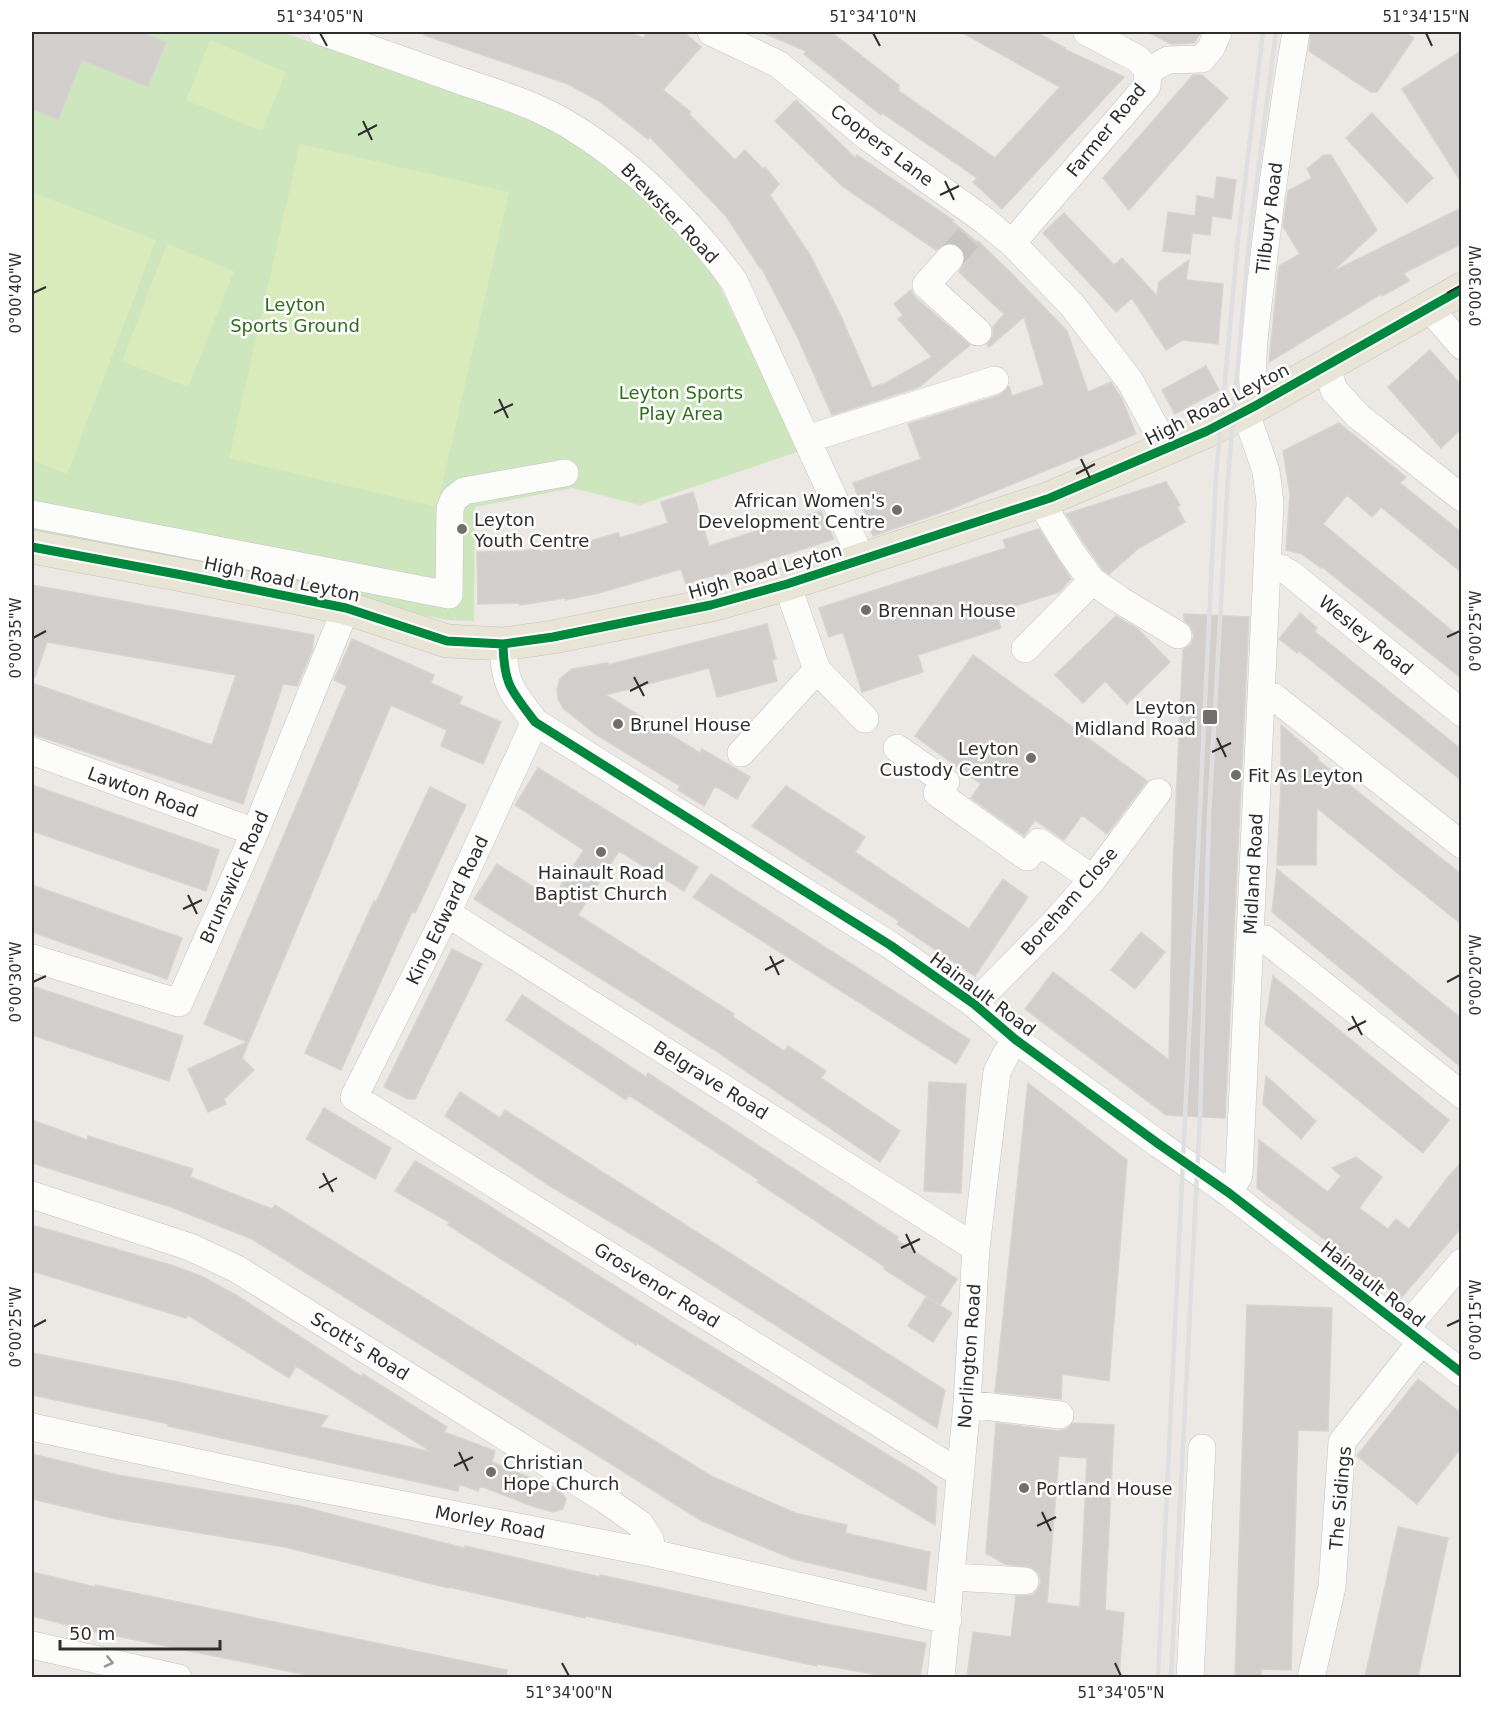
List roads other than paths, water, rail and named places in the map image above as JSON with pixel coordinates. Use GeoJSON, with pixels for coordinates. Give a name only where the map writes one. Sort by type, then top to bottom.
{"type":"FeatureCollection","features":[{"type":"Feature","properties":{"kind":"main road","name":"High Road Leyton"},"geometry":{"type":"LineString","coordinates":[[32,547],[345,608],[447,641],[503,644],[553,638],[711,605],[787,584],[1040,501],[1167,449],[1250,408],[1461,289]]}},
{"type":"Feature","properties":{"kind":"street","name":"Brewster Road"},"geometry":{"type":"LineString","coordinates":[[322,32],[527,104],[568,124],[605,149],[645,182],[704,244],[734,281],[862,560]]}},
{"type":"Feature","properties":{"kind":"street","name":"Coopers Lane"},"geometry":{"type":"LineString","coordinates":[[711,32],[778,64],[977,228],[1012,243],[1072,305],[1130,381],[1167,449]]}},
{"type":"Feature","properties":{"kind":"street","name":"Farmer Road"},"geometry":{"type":"LineString","coordinates":[[1012,243],[1147,86],[1148,71],[1138,59],[1087,32]]}},
{"type":"Feature","properties":{"kind":"street"},"geometry":{"type":"LineString","coordinates":[[1148,71],[1168,60],[1202,59],[1211,48],[1218,32]]}},
{"type":"Feature","properties":{"kind":"street","name":"Tilbury Road"},"geometry":{"type":"LineString","coordinates":[[1250,408],[1259,297],[1278,142],[1296,32]]}},
{"type":"Feature","properties":{"kind":"street"},"geometry":{"type":"LineString","coordinates":[[950,258],[926,285],[978,332]]}},
{"type":"Feature","properties":{"kind":"street"},"geometry":{"type":"LineString","coordinates":[[1429,308],[1461,346]]}},
{"type":"Feature","properties":{"kind":"street"},"geometry":{"type":"LineString","coordinates":[[1326,366],[1334,390],[1358,416],[1461,498]]}},
{"type":"Feature","properties":{"kind":"street"},"geometry":{"type":"LineString","coordinates":[[807,439],[995,380]]}},
{"type":"Feature","properties":{"kind":"street","name":"Midland Road"},"geometry":{"type":"LineString","coordinates":[[1229,1193],[1239,1175],[1267,567],[1269,487],[1250,408]]}},
{"type":"Feature","properties":{"kind":"street"},"geometry":{"type":"LineString","coordinates":[[32,514],[449,596],[450,509],[454,499],[464,491],[565,473]]}},
{"type":"Feature","properties":{"kind":"street"},"geometry":{"type":"LineString","coordinates":[[1040,501],[1071,552],[1092,581],[1179,634]]}},
{"type":"Feature","properties":{"kind":"street","name":"Wesley Road"},"geometry":{"type":"LineString","coordinates":[[1267,567],[1281,568],[1292,574],[1461,712]]}},
{"type":"Feature","properties":{"kind":"street"},"geometry":{"type":"LineString","coordinates":[[1025,649],[1092,581]]}},
{"type":"Feature","properties":{"kind":"street"},"geometry":{"type":"LineString","coordinates":[[787,584],[817,670],[865,719]]}},
{"type":"Feature","properties":{"kind":"street","name":"Brunswick Road"},"geometry":{"type":"LineString","coordinates":[[32,958],[179,1003],[255,832],[345,608]]}},
{"type":"Feature","properties":{"kind":"street","name":"Hainault Road"},"geometry":{"type":"LineString","coordinates":[[503,644],[507,682],[535,722],[890,945],[974,1004],[1016,1040],[1160,1146],[1229,1193],[1461,1373]]}},
{"type":"Feature","properties":{"kind":"street"},"geometry":{"type":"LineString","coordinates":[[741,753],[817,670]]}},
{"type":"Feature","properties":{"kind":"street"},"geometry":{"type":"LineString","coordinates":[[1261,696],[1274,697],[1461,845]]}},
{"type":"Feature","properties":{"kind":"street","name":"King Edward Road"},"geometry":{"type":"LineString","coordinates":[[354,1097],[447,913],[535,722]]}},
{"type":"Feature","properties":{"kind":"street"},"geometry":{"type":"LineString","coordinates":[[897,748],[946,782],[937,793],[1028,857],[1039,842],[1093,879]]}},
{"type":"Feature","properties":{"kind":"street","name":"Lawton Road"},"geometry":{"type":"LineString","coordinates":[[32,751],[255,832]]}},
{"type":"Feature","properties":{"kind":"street","name":"Boreham Close"},"geometry":{"type":"LineString","coordinates":[[974,1004],[1054,923],[1093,879],[1158,792]]}},
{"type":"Feature","properties":{"kind":"street","name":"Belgrave Road"},"geometry":{"type":"LineString","coordinates":[[447,913],[976,1248]]}},
{"type":"Feature","properties":{"kind":"street"},"geometry":{"type":"LineString","coordinates":[[1250,937],[1265,939],[1461,1095]]}},
{"type":"Feature","properties":{"kind":"street","name":"Norlington Road"},"geometry":{"type":"LineString","coordinates":[[941,1677],[967,1404],[976,1248],[997,1072],[1016,1040]]}},
{"type":"Feature","properties":{"kind":"street","name":"Grosvenor Road"},"geometry":{"type":"LineString","coordinates":[[354,1097],[961,1474]]}},
{"type":"Feature","properties":{"kind":"street","name":"Scott's Road"},"geometry":{"type":"LineString","coordinates":[[32,1195],[190,1247],[237,1269],[603,1498],[640,1524],[650,1539],[652,1553]]}},
{"type":"Feature","properties":{"kind":"street","name":"The Sidings"},"geometry":{"type":"LineString","coordinates":[[1311,1677],[1332,1587],[1342,1442],[1461,1262]]}},
{"type":"Feature","properties":{"kind":"street"},"geometry":{"type":"LineString","coordinates":[[967,1404],[1060,1414]]}},
{"type":"Feature","properties":{"kind":"street","name":"Morley Road"},"geometry":{"type":"LineString","coordinates":[[32,1427],[296,1484],[652,1553],[948,1620]]}},
{"type":"Feature","properties":{"kind":"street"},"geometry":{"type":"LineString","coordinates":[[1190,1677],[1202,1448]]}},
{"type":"Feature","properties":{"kind":"street"},"geometry":{"type":"LineString","coordinates":[[952,1577],[1025,1581]]}},
{"type":"Feature","properties":{"kind":"street"},"geometry":{"type":"LineString","coordinates":[[32,1645],[178,1677]]}},
{"type":"Feature","properties":{"kind":"tunnel"},"geometry":{"type":"LineString","coordinates":[[950,258],[970,236]]}},
{"type":"Feature","properties":{"kind":"railway"},"geometry":{"type":"LineString","coordinates":[[1158,1678],[1216,476],[1238,240],[1263,32]]}},
{"type":"Feature","properties":{"kind":"railway"},"geometry":{"type":"LineString","coordinates":[[1171,1678],[1200,1117],[1209,817],[1228,477],[1249,241],[1276,32]]}},
{"type":"Feature","properties":{"kind":"place","name":"African Women's Development Centre"},"geometry":{"type":"Point","coordinates":[897,510]}},
{"type":"Feature","properties":{"kind":"place","name":"Leyton Youth Centre"},"geometry":{"type":"Point","coordinates":[462,529]}},
{"type":"Feature","properties":{"kind":"place","name":"Brennan House"},"geometry":{"type":"Point","coordinates":[866,610]}},
{"type":"Feature","properties":{"kind":"place","name":"Leyton Midland Road"},"geometry":{"type":"Point","coordinates":[1210,717]}},
{"type":"Feature","properties":{"kind":"place","name":"Brunel House"},"geometry":{"type":"Point","coordinates":[618,724]}},
{"type":"Feature","properties":{"kind":"place","name":"Leyton Custody Centre"},"geometry":{"type":"Point","coordinates":[1031,758]}},
{"type":"Feature","properties":{"kind":"place","name":"Fit As Leyton"},"geometry":{"type":"Point","coordinates":[1236,775]}},
{"type":"Feature","properties":{"kind":"place","name":"Hainault Road Baptist Church"},"geometry":{"type":"Point","coordinates":[601,852]}},
{"type":"Feature","properties":{"kind":"place","name":"Christian Hope Church"},"geometry":{"type":"Point","coordinates":[491,1472]}},
{"type":"Feature","properties":{"kind":"place","name":"Portland House"},"geometry":{"type":"Point","coordinates":[1024,1488]}},
{"type":"Feature","properties":{"kind":"park label","name":"Leyton Sports Ground"},"geometry":{"type":"Point","coordinates":[295,314]}},
{"type":"Feature","properties":{"kind":"park label","name":"Leyton Sports Play Area"},"geometry":{"type":"Point","coordinates":[681,402]}}]}
